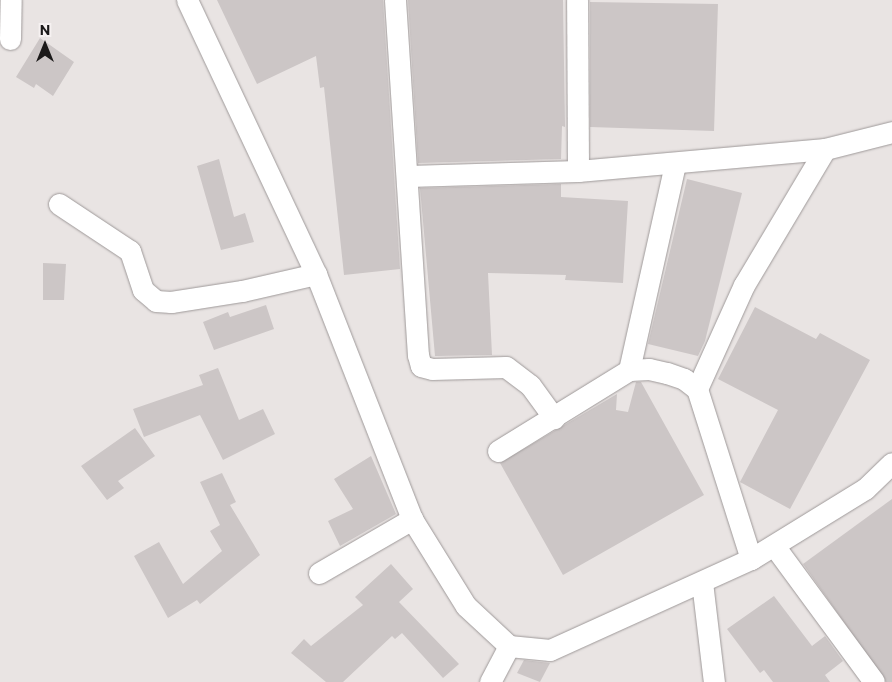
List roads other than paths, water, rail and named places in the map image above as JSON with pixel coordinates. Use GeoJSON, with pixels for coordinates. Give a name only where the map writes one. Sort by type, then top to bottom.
{"type":"FeatureCollection","features":[{"type":"Feature","properties":{"kind":"street"},"geometry":{"type":"LineString","coordinates":[[10,40],[11,0]]}},
{"type":"Feature","properties":{"kind":"street"},"geometry":{"type":"LineString","coordinates":[[187,0],[316,274],[412,519],[466,606],[509,646],[550,650],[751,559],[775,546],[864,489],[892,463]]}},
{"type":"Feature","properties":{"kind":"street"},"geometry":{"type":"LineString","coordinates":[[395,0],[408,176],[418,355],[421,366],[432,368],[506,367],[530,385],[554,418]]}},
{"type":"Feature","properties":{"kind":"street"},"geometry":{"type":"LineString","coordinates":[[577,0],[578,171]]}},
{"type":"Feature","properties":{"kind":"street"},"geometry":{"type":"LineString","coordinates":[[408,176],[578,171],[675,164],[826,149],[892,132]]}},
{"type":"Feature","properties":{"kind":"street"},"geometry":{"type":"LineString","coordinates":[[698,389],[744,285],[826,149]]}},
{"type":"Feature","properties":{"kind":"street"},"geometry":{"type":"LineString","coordinates":[[629,370],[675,164]]}},
{"type":"Feature","properties":{"kind":"street"},"geometry":{"type":"LineString","coordinates":[[59,204],[130,250],[143,290],[156,301],[170,302],[242,291],[316,274]]}},
{"type":"Feature","properties":{"kind":"street"},"geometry":{"type":"LineString","coordinates":[[498,451],[629,370],[649,369],[684,379],[698,389],[751,559]]}},
{"type":"Feature","properties":{"kind":"street"},"geometry":{"type":"LineString","coordinates":[[319,573],[412,519]]}},
{"type":"Feature","properties":{"kind":"street"},"geometry":{"type":"LineString","coordinates":[[775,546],[874,682]]}},
{"type":"Feature","properties":{"kind":"street"},"geometry":{"type":"LineString","coordinates":[[702,582],[714,682]]}},
{"type":"Feature","properties":{"kind":"street"},"geometry":{"type":"LineString","coordinates":[[490,682],[509,646]]}}]}
